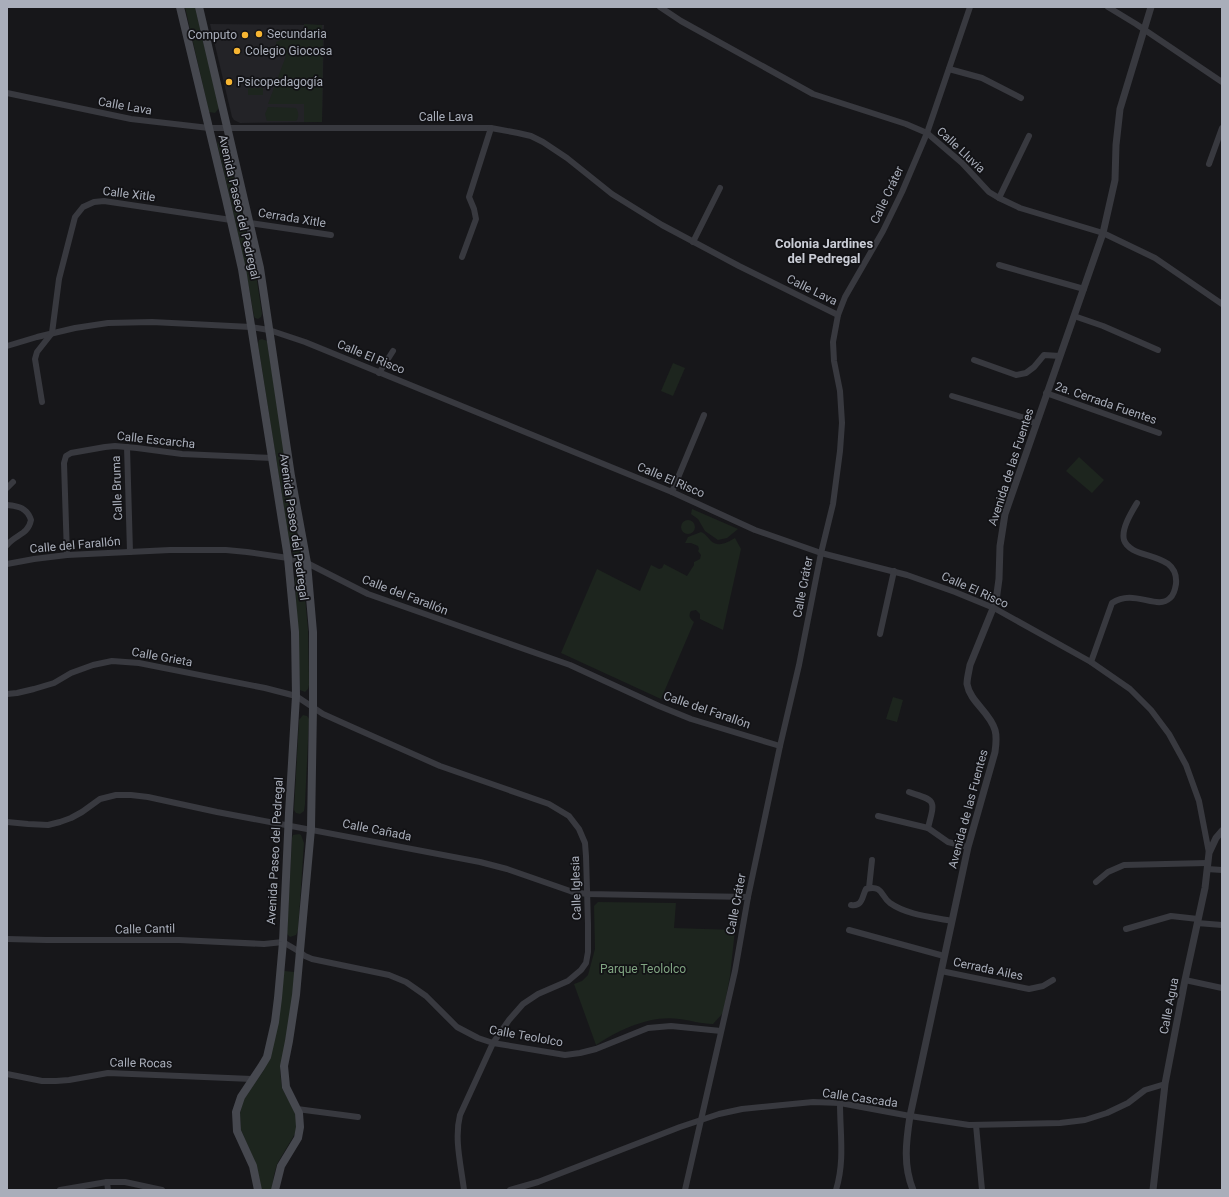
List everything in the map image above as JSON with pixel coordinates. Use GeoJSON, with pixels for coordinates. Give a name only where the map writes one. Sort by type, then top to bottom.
{"type":"FeatureCollection","features":[{"type":"Feature","properties":{"kind":"main road","name":"Avenida Paseo del Pedregal"},"geometry":{"type":"LineString","coordinates":[[180,7],[242,269],[288,558],[295,632],[296,696],[283,942],[278,998],[268,1052],[261,1068],[239,1102],[236,1118],[237,1131],[252,1166],[258,1190]]}},
{"type":"Feature","properties":{"kind":"main road","name":"Avenida Paseo del Pedregal"},"geometry":{"type":"LineString","coordinates":[[199,7],[260,268],[291,476],[307,563],[313,632],[311,829],[293,1017],[284,1066],[286,1087],[297,1109],[301,1122],[299,1133],[281,1166],[275,1190]]}},
{"type":"Feature","properties":{"kind":"street","name":"Calle Lluvia"},"geometry":{"type":"LineString","coordinates":[[660,7],[681,21],[813,94],[906,124],[927,133],[962,163],[989,192],[999,198],[1020,208],[1103,233],[1155,258],[1222,304]]}},
{"type":"Feature","properties":{"kind":"street","name":"Calle Cráter"},"geometry":{"type":"LineString","coordinates":[[685,1190],[735,971],[748,897],[799,665],[821,553],[833,504],[842,423],[840,390],[834,361],[833,342],[838,316],[845,297],[883,231],[902,192],[927,133],[970,7]]}},
{"type":"Feature","properties":{"kind":"street"},"geometry":{"type":"LineString","coordinates":[[1108,7],[1222,82]]}},
{"type":"Feature","properties":{"kind":"street","name":"Avenida de las Fuentes"},"geometry":{"type":"LineString","coordinates":[[913,1190],[906,1166],[905,1146],[910,1116],[968,847],[995,752],[995,730],[991,720],[971,693],[967,685],[970,665],[994,608],[998,586],[1000,546],[1003,524],[1046,394],[1103,233],[1116,180],[1116,145],[1120,109],[1151,7]]}},
{"type":"Feature","properties":{"kind":"street"},"geometry":{"type":"LineString","coordinates":[[948,69],[982,78],[1021,98]]}},
{"type":"Feature","properties":{"kind":"street","name":"Calle Lava"},"geometry":{"type":"LineString","coordinates":[[7,93],[131,119],[209,128],[491,128],[518,132],[543,142],[567,158],[612,194],[662,225],[838,316]]}},
{"type":"Feature","properties":{"kind":"street"},"geometry":{"type":"LineString","coordinates":[[462,257],[476,219],[469,197],[491,128]]}},
{"type":"Feature","properties":{"kind":"street"},"geometry":{"type":"LineString","coordinates":[[1209,164],[1222,128]]}},
{"type":"Feature","properties":{"kind":"street"},"geometry":{"type":"LineString","coordinates":[[999,198],[1029,136]]}},
{"type":"Feature","properties":{"kind":"street"},"geometry":{"type":"LineString","coordinates":[[693,242],[720,188]]}},
{"type":"Feature","properties":{"kind":"street","name":"Calle Xitle"},"geometry":{"type":"LineString","coordinates":[[52,333],[59,279],[75,217],[83,207],[94,202],[104,201],[231,220]]}},
{"type":"Feature","properties":{"kind":"street","name":"Cerrada Xitle"},"geometry":{"type":"LineString","coordinates":[[250,223],[331,236]]}},
{"type":"Feature","properties":{"kind":"street"},"geometry":{"type":"LineString","coordinates":[[1000,265],[1084,290]]}},
{"type":"Feature","properties":{"kind":"street"},"geometry":{"type":"LineString","coordinates":[[1074,316],[1103,326],[1158,350]]}},
{"type":"Feature","properties":{"kind":"street","name":"Calle El Risco"},"geometry":{"type":"LineString","coordinates":[[7,346],[52,333],[108,323],[152,322],[251,327],[269,330],[305,342],[672,492],[755,530],[821,553],[894,571],[937,584],[994,608],[1091,662],[1130,689],[1151,710],[1169,734],[1186,765],[1199,801],[1209,853]]}},
{"type":"Feature","properties":{"kind":"street"},"geometry":{"type":"LineString","coordinates":[[42,402],[35,359],[37,352],[52,333]]}},
{"type":"Feature","properties":{"kind":"street"},"geometry":{"type":"LineString","coordinates":[[379,372],[392,351]]}},
{"type":"Feature","properties":{"kind":"street"},"geometry":{"type":"LineString","coordinates":[[974,360],[1016,375],[1026,373],[1034,367],[1044,355],[1060,356]]}},
{"type":"Feature","properties":{"kind":"street","name":"2a. Cerrada Fuentes"},"geometry":{"type":"LineString","coordinates":[[1046,394],[1159,433]]}},
{"type":"Feature","properties":{"kind":"street"},"geometry":{"type":"LineString","coordinates":[[952,396],[1025,418],[1036,424]]}},
{"type":"Feature","properties":{"kind":"street"},"geometry":{"type":"LineString","coordinates":[[672,492],[704,415]]}},
{"type":"Feature","properties":{"kind":"street","name":"Calle Escarcha"},"geometry":{"type":"LineString","coordinates":[[67,555],[64,463],[66,456],[79,450],[105,446],[127,447],[182,454],[273,458]]}},
{"type":"Feature","properties":{"kind":"street","name":"Calle Bruma"},"geometry":{"type":"LineString","coordinates":[[127,447],[130,552]]}},
{"type":"Feature","properties":{"kind":"street"},"geometry":{"type":"LineString","coordinates":[[7,488],[13,482]]}},
{"type":"Feature","properties":{"kind":"street"},"geometry":{"type":"LineString","coordinates":[[1091,662],[1112,603],[1118,599],[1126,597],[1136,597],[1160,603],[1167,601],[1172,597],[1175,590],[1176,582],[1174,574],[1169,566],[1162,560],[1132,550],[1124,541],[1123,534],[1128,520],[1137,503]]}},
{"type":"Feature","properties":{"kind":"street"},"geometry":{"type":"LineString","coordinates":[[7,505],[26,510],[32,520],[30,527],[24,534],[12,540],[7,545]]}},
{"type":"Feature","properties":{"kind":"street","name":"Calle del Farallón"},"geometry":{"type":"LineString","coordinates":[[7,564],[67,555],[170,550],[226,550],[288,558],[307,563],[368,594],[570,665],[691,719],[780,746]]}},
{"type":"Feature","properties":{"kind":"street"},"geometry":{"type":"LineString","coordinates":[[880,634],[894,571]]}},
{"type":"Feature","properties":{"kind":"street","name":"Calle Grieta"},"geometry":{"type":"LineString","coordinates":[[7,694],[34,690],[54,683],[71,673],[112,661],[139,662],[265,688],[296,696],[313,707]]}},
{"type":"Feature","properties":{"kind":"street","name":"Calle Iglesia"},"geometry":{"type":"LineString","coordinates":[[313,707],[323,714],[440,766],[549,804],[569,816],[579,829],[584,843],[586,856],[588,924],[588,952],[586,963],[581,970],[568,981],[538,994],[523,1004],[509,1020],[493,1043],[460,1115],[457,1127],[464,1190]]}},
{"type":"Feature","properties":{"kind":"street"},"geometry":{"type":"LineString","coordinates":[[909,792],[928,798],[931,802],[933,806],[928,828]]}},
{"type":"Feature","properties":{"kind":"street","name":"Calle Cañada"},"geometry":{"type":"LineString","coordinates":[[7,822],[48,825],[71,818],[100,799],[116,795],[131,795],[148,797],[288,826],[311,829],[480,862],[507,869],[573,892],[587,894],[748,897]]}},
{"type":"Feature","properties":{"kind":"street"},"geometry":{"type":"LineString","coordinates":[[878,816],[928,828],[948,842],[968,847]]}},
{"type":"Feature","properties":{"kind":"street","name":"Calle Agua"},"geometry":{"type":"LineString","coordinates":[[1153,1190],[1164,1084],[1205,888],[1209,853],[1216,838],[1222,831]]}},
{"type":"Feature","properties":{"kind":"street"},"geometry":{"type":"LineString","coordinates":[[851,905],[856,906],[859,904],[866,889],[869,888],[872,860]]}},
{"type":"Feature","properties":{"kind":"street"},"geometry":{"type":"LineString","coordinates":[[1096,882],[1108,872],[1124,865],[1207,866],[1222,870]]}},
{"type":"Feature","properties":{"kind":"street"},"geometry":{"type":"LineString","coordinates":[[869,888],[876,888],[882,891],[888,902],[901,909],[952,922]]}},
{"type":"Feature","properties":{"kind":"street"},"geometry":{"type":"LineString","coordinates":[[1126,929],[1170,916],[1222,926]]}},
{"type":"Feature","properties":{"kind":"street"},"geometry":{"type":"LineString","coordinates":[[849,930],[944,956]]}},
{"type":"Feature","properties":{"kind":"street","name":"Calle Cantil"},"geometry":{"type":"LineString","coordinates":[[7,939],[61,941],[179,940],[264,944],[283,942]]}},
{"type":"Feature","properties":{"kind":"street","name":"Calle Teololco"},"geometry":{"type":"LineString","coordinates":[[283,942],[312,959],[389,975],[406,982],[426,996],[457,1027],[478,1038],[493,1043],[565,1055],[580,1054],[596,1049],[648,1028],[671,1026],[721,1031]]}},
{"type":"Feature","properties":{"kind":"street","name":"Cerrada Ailes"},"geometry":{"type":"LineString","coordinates":[[941,971],[1028,989],[1042,986],[1054,980]]}},
{"type":"Feature","properties":{"kind":"street"},"geometry":{"type":"LineString","coordinates":[[1185,980],[1222,988]]}},
{"type":"Feature","properties":{"kind":"street","name":"Calle Rocas"},"geometry":{"type":"LineString","coordinates":[[7,1074],[42,1081],[69,1080],[108,1073],[252,1080]]}},
{"type":"Feature","properties":{"kind":"street","name":"Calle Cascada"},"geometry":{"type":"LineString","coordinates":[[510,1190],[538,1182],[719,1114],[776,1105],[813,1102],[840,1104],[976,1125],[1060,1123],[1085,1120],[1107,1114],[1145,1090],[1164,1084]]}},
{"type":"Feature","properties":{"kind":"street"},"geometry":{"type":"LineString","coordinates":[[836,1190],[840,1176],[842,1153],[840,1104]]}},
{"type":"Feature","properties":{"kind":"street"},"geometry":{"type":"LineString","coordinates":[[297,1109],[358,1117]]}},
{"type":"Feature","properties":{"kind":"street"},"geometry":{"type":"LineString","coordinates":[[976,1125],[982,1190]]}},
{"type":"Feature","properties":{"kind":"street"},"geometry":{"type":"LineString","coordinates":[[60,1190],[107,1182],[125,1182],[162,1190]]}},
{"type":"Feature","properties":{"kind":"street"},"geometry":{"type":"LineString","coordinates":[[107,1182],[108,1190]]}},
{"type":"Feature","properties":{"kind":"shaded area"},"geometry":{"type":"Polygon","coordinates":[[[210,24],[324,25],[322,122],[240,123],[234,120],[232,117],[210,24]]]}},
{"type":"Feature","properties":{"kind":"green space"},"geometry":{"type":"Polygon","coordinates":[[[185,7],[195,7],[219,108],[215,113],[209,112],[185,7]]]}},
{"type":"Feature","properties":{"kind":"green space"},"geometry":{"type":"Polygon","coordinates":[[[304,24],[322,25],[322,33],[304,34],[304,24]]]}},
{"type":"Feature","properties":{"kind":"green space"},"geometry":{"type":"Polygon","coordinates":[[[283,39],[323,40],[322,122],[304,122],[304,104],[268,104],[286,56],[276,45],[276,42],[283,39]]]}},
{"type":"Feature","properties":{"kind":"green space"},"geometry":{"type":"Polygon","coordinates":[[[248,88],[263,88],[263,95],[248,95],[248,88]]]}},
{"type":"Feature","properties":{"kind":"green space"},"geometry":{"type":"Polygon","coordinates":[[[268,107],[296,108],[298,118],[296,121],[267,121],[265,114],[268,107]]]}},
{"type":"Feature","properties":{"kind":"green space"},"geometry":{"type":"Polygon","coordinates":[[[220,140],[226,142],[255,268],[262,314],[258,319],[254,316],[237,230],[217,143],[220,140]]]}},
{"type":"Feature","properties":{"kind":"green space"},"geometry":{"type":"Polygon","coordinates":[[[262,339],[267,341],[300,552],[294,555],[290,547],[258,344],[259,340],[262,339]]]}},
{"type":"Feature","properties":{"kind":"green space"},"geometry":{"type":"Polygon","coordinates":[[[673,363],[685,368],[673,396],[661,391],[673,363]]]}},
{"type":"Feature","properties":{"kind":"green space"},"geometry":{"type":"Polygon","coordinates":[[[1079,457],[1104,480],[1092,493],[1066,471],[1079,457]]]}},
{"type":"Feature","properties":{"kind":"green space"},"geometry":{"type":"Polygon","coordinates":[[[692,509],[738,529],[727,538],[718,540],[705,531],[698,519],[691,514],[692,509]]]}},
{"type":"Feature","properties":{"kind":"green space"},"geometry":{"type":"Polygon","coordinates":[[[688,520],[693,522],[695,527],[693,532],[688,534],[683,532],[681,527],[683,522],[688,520]]]}},
{"type":"Feature","properties":{"kind":"green space"},"geometry":{"type":"Polygon","coordinates":[[[701,532],[717,544],[723,544],[735,538],[741,549],[723,630],[700,619],[700,614],[696,610],[691,611],[690,617],[694,622],[661,699],[561,653],[597,569],[640,591],[651,565],[659,569],[662,568],[664,564],[687,576],[694,565],[694,562],[700,559],[701,555],[698,551],[698,546],[691,543],[685,543],[688,537],[701,532]]]}},
{"type":"Feature","properties":{"kind":"green space"},"geometry":{"type":"Polygon","coordinates":[[[301,573],[303,576],[308,629],[309,685],[305,692],[300,690],[295,579],[296,574],[301,573]]]}},
{"type":"Feature","properties":{"kind":"green space"},"geometry":{"type":"Polygon","coordinates":[[[893,697],[903,700],[897,722],[886,719],[893,697]]]}},
{"type":"Feature","properties":{"kind":"green space"},"geometry":{"type":"Polygon","coordinates":[[[303,715],[307,716],[309,719],[305,804],[304,811],[300,814],[296,813],[294,810],[299,720],[303,715]]]}},
{"type":"Feature","properties":{"kind":"green space"},"geometry":{"type":"Polygon","coordinates":[[[293,835],[301,835],[304,843],[298,931],[296,935],[290,937],[287,934],[292,838],[293,835]]]}},
{"type":"Feature","properties":{"kind":"green space","name":"Parque Teololco"},"geometry":{"type":"Polygon","coordinates":[[[598,902],[676,903],[674,928],[735,930],[730,976],[723,1013],[713,1024],[668,1018],[657,1019],[625,1029],[596,1045],[574,984],[582,981],[588,975],[595,949],[594,906],[598,902]]]}},
{"type":"Feature","properties":{"kind":"green space"},"geometry":{"type":"Polygon","coordinates":[[[284,971],[295,972],[290,1017],[280,1071],[282,1088],[296,1114],[296,1132],[277,1164],[272,1190],[262,1190],[256,1164],[241,1130],[240,1113],[244,1099],[264,1070],[269,1058],[284,971]]]}},
{"type":"Feature","properties":{"kind":"place","name":"Secundaria"},"geometry":{"type":"Point","coordinates":[259,34]}},
{"type":"Feature","properties":{"kind":"place","name":"Computo"},"geometry":{"type":"Point","coordinates":[245,35]}},
{"type":"Feature","properties":{"kind":"place","name":"Colegio Giocosa"},"geometry":{"type":"Point","coordinates":[237,51]}},
{"type":"Feature","properties":{"kind":"place","name":"Psicopedagogía"},"geometry":{"type":"Point","coordinates":[229,82]}},
{"type":"Feature","properties":{"kind":"district","name":"Colonia Jardines del Pedregal"},"geometry":{"type":"Point","coordinates":[824,250]}}]}
